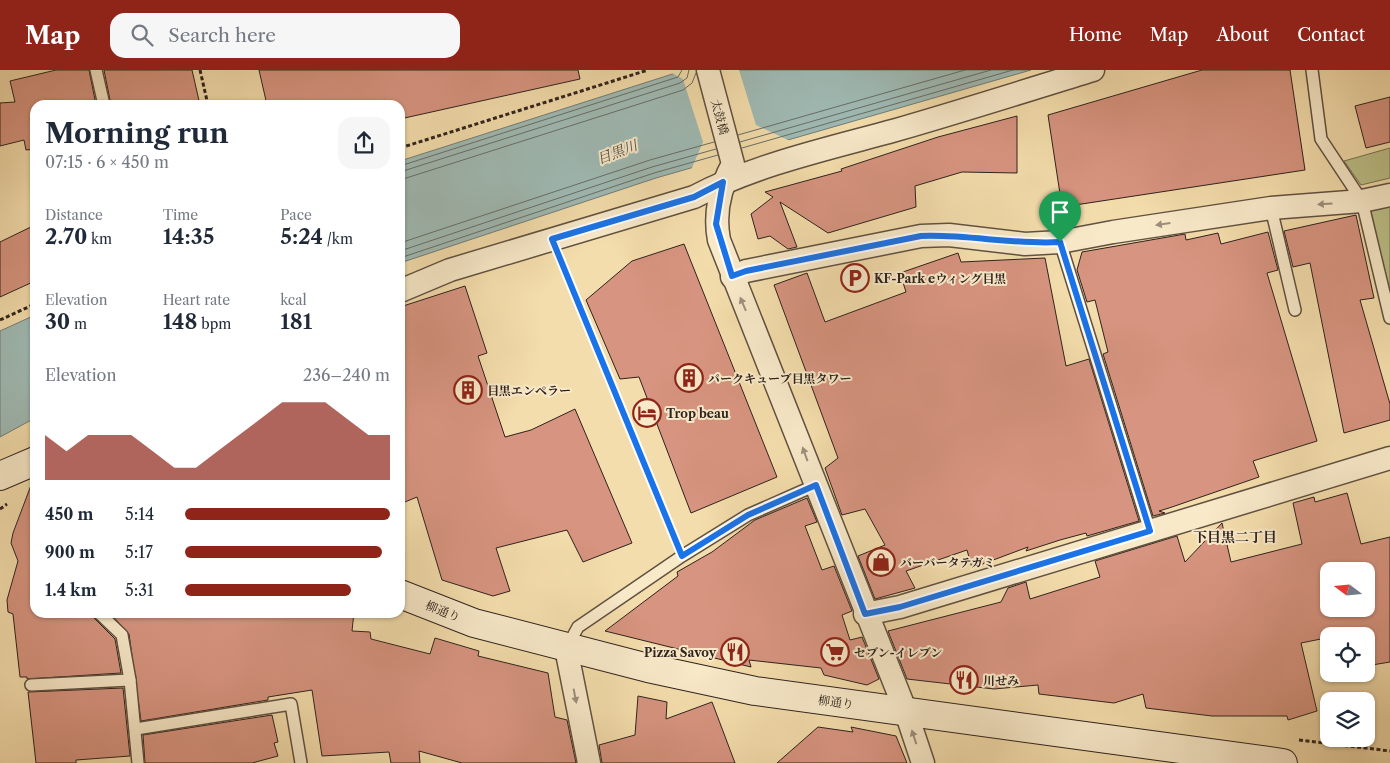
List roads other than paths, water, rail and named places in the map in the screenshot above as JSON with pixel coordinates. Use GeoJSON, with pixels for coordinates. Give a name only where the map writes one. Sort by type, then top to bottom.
{"type":"FeatureCollection","features":[{"type":"Feature","properties":{"kind":"street","name":"太鼓橋"},"geometry":{"type":"LineString","coordinates":[[708,70],[728,173]]}},
{"type":"Feature","properties":{"kind":"street"},"geometry":{"type":"LineString","coordinates":[[405,289],[450,270],[694,197],[728,173],[778,162],[951,114],[1093,70]]}},
{"type":"Feature","properties":{"kind":"street"},"geometry":{"type":"LineString","coordinates":[[728,173],[716,224],[732,276],[816,485],[865,614],[906,712],[923,763]]}},
{"type":"Feature","properties":{"kind":"street"},"geometry":{"type":"LineString","coordinates":[[732,276],[746,271],[921,236],[948,235],[1025,244],[1060,242],[1271,208],[1362,201],[1390,195]]}},
{"type":"Feature","properties":{"kind":"street"},"geometry":{"type":"LineString","coordinates":[[865,614],[900,607],[1390,458]]}},
{"type":"Feature","properties":{"kind":"street"},"geometry":{"type":"LineString","coordinates":[[0,476],[30,462]]}},
{"type":"Feature","properties":{"kind":"street","name":"柳通り"},"geometry":{"type":"LineString","coordinates":[[405,596],[474,623],[566,648],[755,691],[1283,763]]}},
{"type":"Feature","properties":{"kind":"street"},"geometry":{"type":"LineString","coordinates":[[566,648],[589,763]]}},
{"type":"Feature","properties":{"kind":"lane"},"geometry":{"type":"LineString","coordinates":[[96,70],[103,100]]}},
{"type":"Feature","properties":{"kind":"lane"},"geometry":{"type":"LineString","coordinates":[[1312,70],[1321,139],[1362,201],[1390,318]]}},
{"type":"Feature","properties":{"kind":"lane"},"geometry":{"type":"LineString","coordinates":[[1271,208],[1295,310]]}},
{"type":"Feature","properties":{"kind":"lane"},"geometry":{"type":"LineString","coordinates":[[1060,242],[1150,531]]}},
{"type":"Feature","properties":{"kind":"lane"},"geometry":{"type":"LineString","coordinates":[[566,648],[578,627],[682,556],[748,515],[816,485]]}},
{"type":"Feature","properties":{"kind":"lane"},"geometry":{"type":"LineString","coordinates":[[104,618],[122,635],[130,680],[138,763]]}},
{"type":"Feature","properties":{"kind":"lane"},"geometry":{"type":"LineString","coordinates":[[31,685],[130,680]]}},
{"type":"Feature","properties":{"kind":"lane"},"geometry":{"type":"LineString","coordinates":[[136,729],[291,704],[301,763]]}},
{"type":"Feature","properties":{"kind":"water","name":"目黒川"},"geometry":{"type":"Polygon","coordinates":[[[685,70],[1031,70],[656,178],[405,261],[405,159],[685,70]]]}},
{"type":"Feature","properties":{"kind":"water"},"geometry":{"type":"Polygon","coordinates":[[[30,317],[30,421],[0,437],[0,331],[30,317]]]}},
{"type":"Feature","properties":{"kind":"place","name":"KF-Park eウィング目黒"},"geometry":{"type":"Point","coordinates":[855,278]}},
{"type":"Feature","properties":{"kind":"place","name":"パークキューブ目黒タワー"},"geometry":{"type":"Point","coordinates":[689,378]}},
{"type":"Feature","properties":{"kind":"place","name":"目黒エンペラー"},"geometry":{"type":"Point","coordinates":[468,390]}},
{"type":"Feature","properties":{"kind":"place","name":"Trop beau"},"geometry":{"type":"Point","coordinates":[647,413]}},
{"type":"Feature","properties":{"kind":"place","name":"バーバータテガミ"},"geometry":{"type":"Point","coordinates":[881,562]}},
{"type":"Feature","properties":{"kind":"place","name":"Pizza Savoy"},"geometry":{"type":"Point","coordinates":[735,652]}},
{"type":"Feature","properties":{"kind":"place","name":"セブン-イレブン"},"geometry":{"type":"Point","coordinates":[835,652]}},
{"type":"Feature","properties":{"kind":"place","name":"川せみ"},"geometry":{"type":"Point","coordinates":[964,680]}},
{"type":"Feature","properties":{"kind":"district","name":"下目黒二丁目"},"geometry":{"type":"Point","coordinates":[1235,537]}}]}
